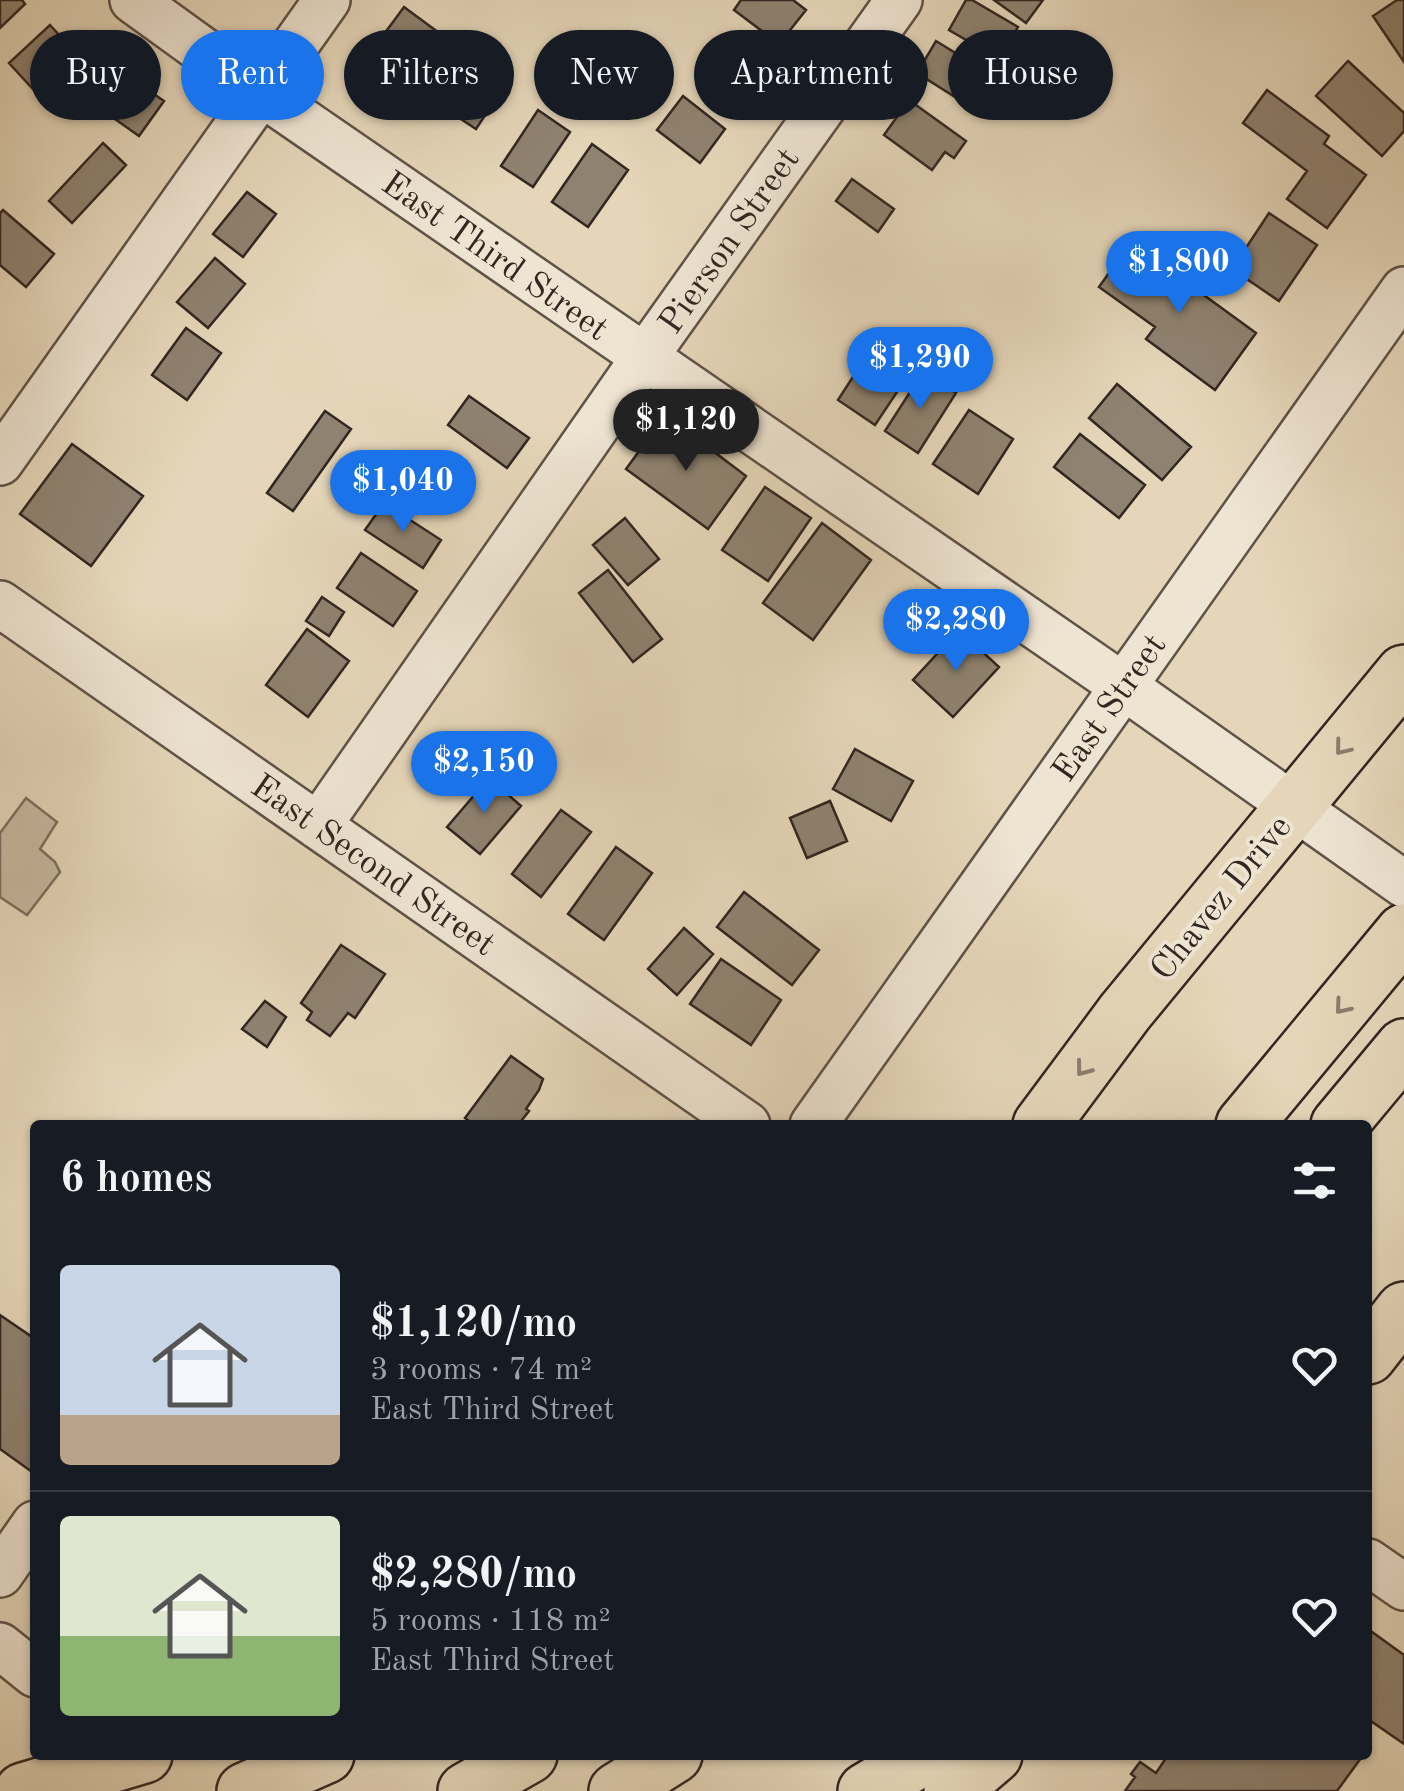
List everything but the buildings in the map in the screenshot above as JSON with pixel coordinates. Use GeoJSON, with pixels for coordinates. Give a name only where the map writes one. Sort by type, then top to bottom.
{"type":"FeatureCollection","features":[{"type":"Feature","properties":{"kind":"main road","name":"Chavez Drive"},"geometry":{"type":"LineString","coordinates":[[1044,1120],[1125,1012],[1404,672]]}},
{"type":"Feature","properties":{"kind":"main road"},"geometry":{"type":"LineString","coordinates":[[1248,1120],[1404,932]]}},
{"type":"Feature","properties":{"kind":"main road"},"geometry":{"type":"LineString","coordinates":[[1343,1120],[1404,1047]]}},
{"type":"Feature","properties":{"kind":"main road"},"geometry":{"type":"LineString","coordinates":[[1372,1351],[1404,1310]]}},
{"type":"Feature","properties":{"kind":"main road"},"geometry":{"type":"LineString","coordinates":[[23,1791],[127,1760]]}},
{"type":"Feature","properties":{"kind":"main road"},"geometry":{"type":"LineString","coordinates":[[244,1791],[315,1760]]}},
{"type":"Feature","properties":{"kind":"main road"},"geometry":{"type":"LineString","coordinates":[[466,1791],[520,1760]]}},
{"type":"Feature","properties":{"kind":"main road"},"geometry":{"type":"LineString","coordinates":[[617,1791],[666,1760]]}},
{"type":"Feature","properties":{"kind":"main road"},"geometry":{"type":"LineString","coordinates":[[866,1791],[918,1760]]}},
{"type":"Feature","properties":{"kind":"main road"},"geometry":{"type":"LineString","coordinates":[[952,1791],[988,1760]]}},
{"type":"Feature","properties":{"kind":"street","name":"East Third Street"},"geometry":{"type":"LineString","coordinates":[[132,0],[181,35]]}},
{"type":"Feature","properties":{"kind":"street"},"geometry":{"type":"LineString","coordinates":[[307,30],[327,0]]}},
{"type":"Feature","properties":{"kind":"street","name":"Pierson Street"},"geometry":{"type":"LineString","coordinates":[[318,826],[899,0]]}},
{"type":"Feature","properties":{"kind":"street"},"geometry":{"type":"LineString","coordinates":[[0,462],[244,120]]}},
{"type":"Feature","properties":{"kind":"street","name":"East Third Street"},"geometry":{"type":"LineString","coordinates":[[301,120],[1387,872]]}},
{"type":"Feature","properties":{"kind":"street","name":"East Street"},"geometry":{"type":"LineString","coordinates":[[817,1120],[1404,290]]}},
{"type":"Feature","properties":{"kind":"street","name":"East Second Street"},"geometry":{"type":"LineString","coordinates":[[0,604],[740,1120]]}},
{"type":"Feature","properties":{"kind":"street"},"geometry":{"type":"LineString","coordinates":[[0,1574],[30,1531]]}},
{"type":"Feature","properties":{"kind":"street"},"geometry":{"type":"LineString","coordinates":[[1372,1565],[1404,1588]]}},
{"type":"Feature","properties":{"kind":"street"},"geometry":{"type":"LineString","coordinates":[[0,1646],[30,1670]]}},
{"type":"Feature","properties":{"kind":"shaded area"},"geometry":{"type":"Polygon","coordinates":[[[26,798],[57,822],[40,849],[60,872],[27,915],[0,897],[0,833],[26,798]]]}}]}
